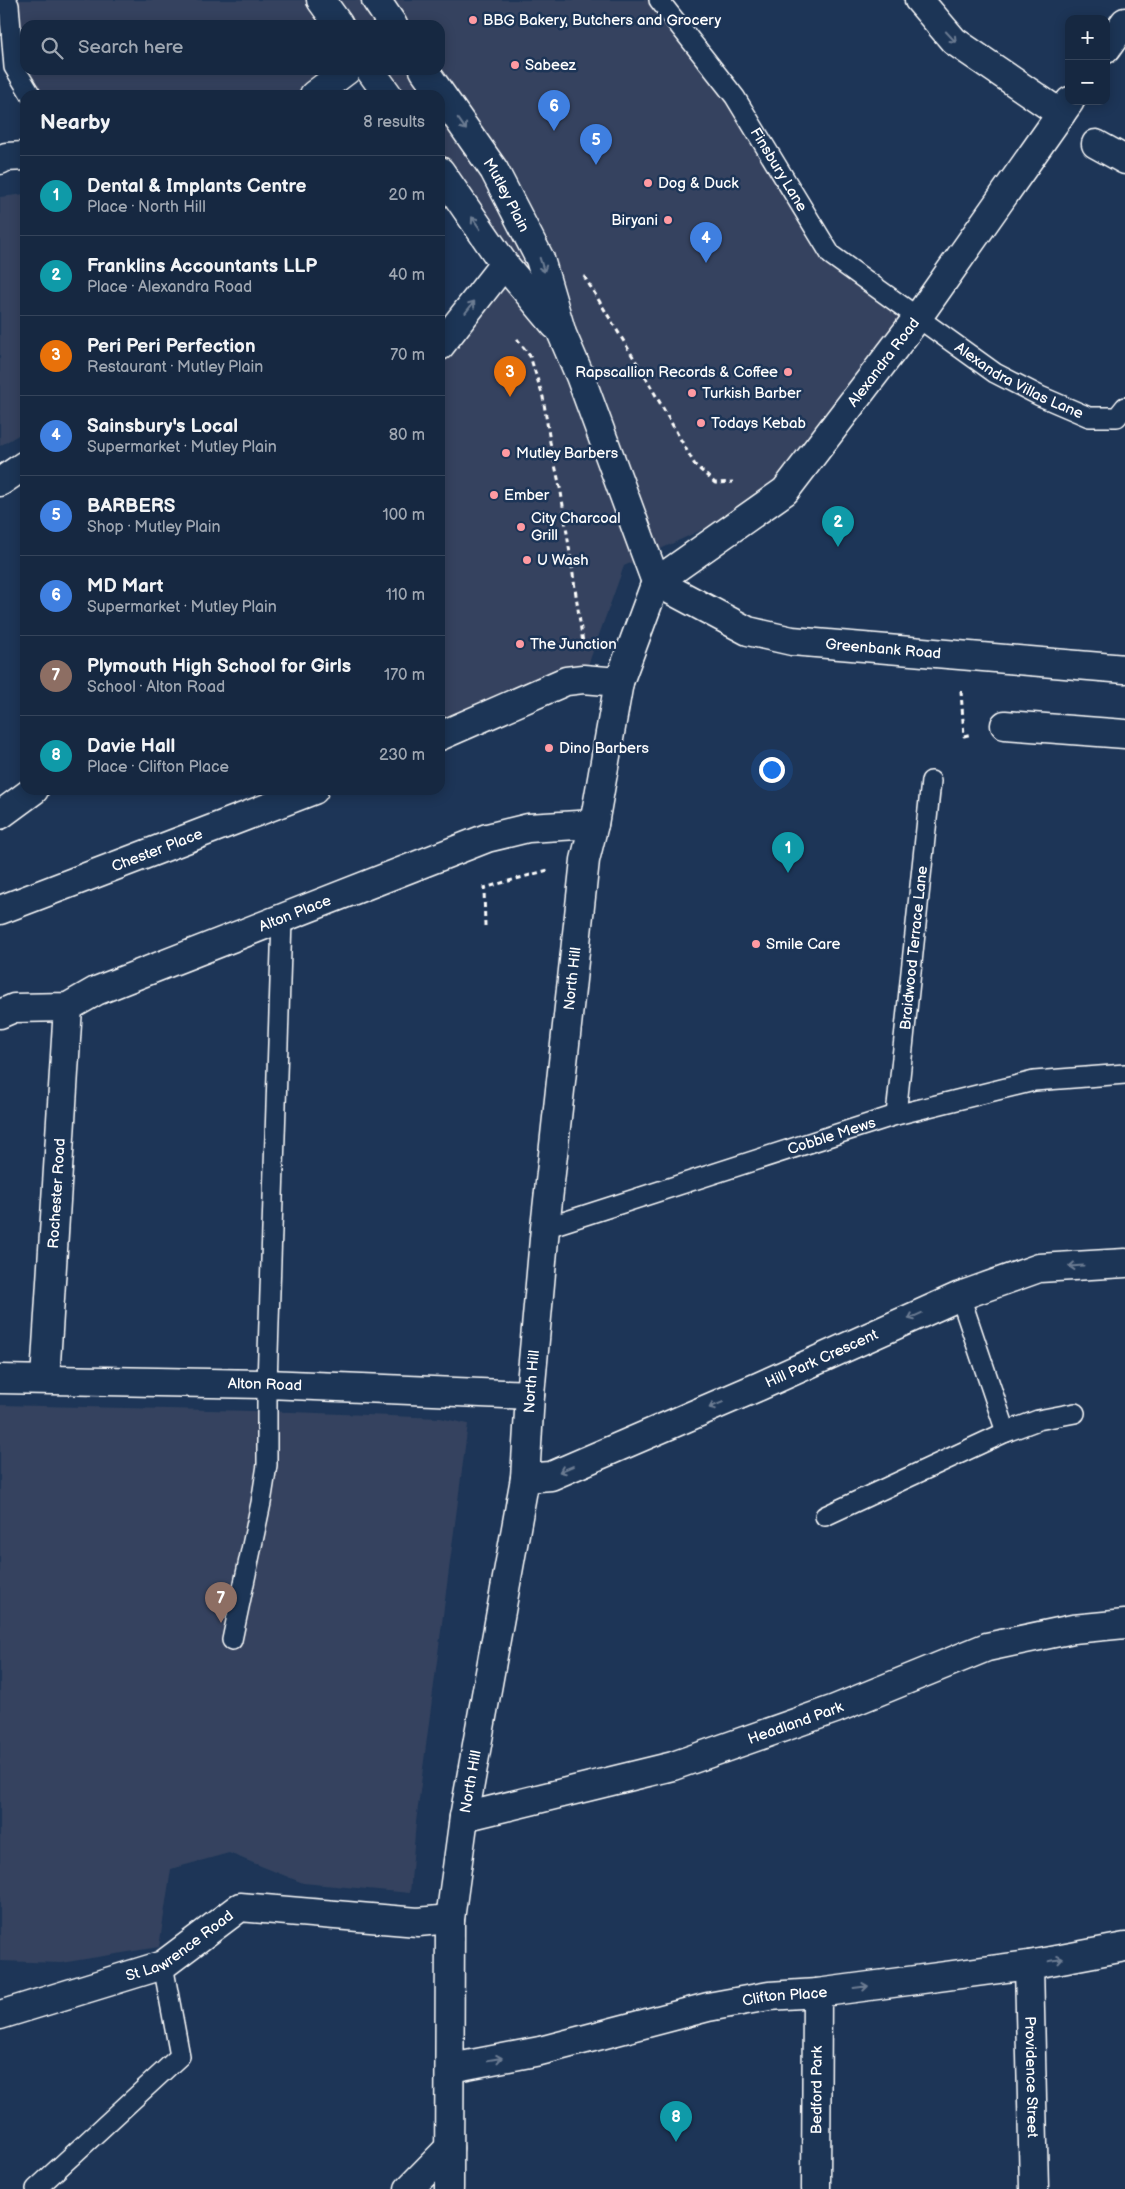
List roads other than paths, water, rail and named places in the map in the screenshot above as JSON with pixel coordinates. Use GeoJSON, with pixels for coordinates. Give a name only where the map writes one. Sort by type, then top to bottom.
{"type":"FeatureCollection","features":[{"type":"Feature","properties":{"kind":"street"},"geometry":{"type":"LineString","coordinates":[[321,0],[335,20]]}},
{"type":"Feature","properties":{"kind":"street"},"geometry":{"type":"LineString","coordinates":[[376,0],[390,20]]}},
{"type":"Feature","properties":{"kind":"street"},"geometry":{"type":"LineString","coordinates":[[919,0],[954,41],[1065,108]]}},
{"type":"Feature","properties":{"kind":"street"},"geometry":{"type":"LineString","coordinates":[[1110,43],[1125,22]]}},
{"type":"Feature","properties":{"kind":"street"},"geometry":{"type":"LineString","coordinates":[[321,90],[340,75]]}},
{"type":"Feature","properties":{"kind":"street"},"geometry":{"type":"LineString","coordinates":[[374,75],[384,90]]}},
{"type":"Feature","properties":{"kind":"street","name":"Mutley Plain"},"geometry":{"type":"LineString","coordinates":[[428,75],[438,90]]}},
{"type":"Feature","properties":{"kind":"street","name":"Mutley Plain"},"geometry":{"type":"LineString","coordinates":[[445,100],[494,170],[540,259],[562,334],[580,376],[656,582]]}},
{"type":"Feature","properties":{"kind":"street","name":"Alexandra Road"},"geometry":{"type":"LineString","coordinates":[[656,582],[785,491],[918,317],[1065,108]]}},
{"type":"Feature","properties":{"kind":"street"},"geometry":{"type":"LineString","coordinates":[[1096,144],[1125,160]]}},
{"type":"Feature","properties":{"kind":"street"},"geometry":{"type":"LineString","coordinates":[[0,160],[6,157],[20,156]]}},
{"type":"Feature","properties":{"kind":"street","name":"Mutley Plain"},"geometry":{"type":"LineString","coordinates":[[445,178],[504,264],[562,334]]}},
{"type":"Feature","properties":{"kind":"street"},"geometry":{"type":"LineString","coordinates":[[445,340],[504,264]]}},
{"type":"Feature","properties":{"kind":"street"},"geometry":{"type":"LineString","coordinates":[[0,482],[20,469]]}},
{"type":"Feature","properties":{"kind":"street","name":"Greenbank Road"},"geometry":{"type":"LineString","coordinates":[[656,582],[748,632],[792,641],[1125,669]]}},
{"type":"Feature","properties":{"kind":"street","name":"North Hill"},"geometry":{"type":"LineString","coordinates":[[449,2189],[451,2068],[450,1919],[464,1817],[525,1478],[530,1395],[545,1228],[585,860],[594,824],[619,682],[656,582]]}},
{"type":"Feature","properties":{"kind":"street"},"geometry":{"type":"LineString","coordinates":[[445,734],[566,681],[584,679],[619,682]]}},
{"type":"Feature","properties":{"kind":"street"},"geometry":{"type":"LineString","coordinates":[[1005,725],[1125,734]]}},
{"type":"Feature","properties":{"kind":"street"},"geometry":{"type":"LineString","coordinates":[[0,815],[27,795]]}},
{"type":"Feature","properties":{"kind":"street","name":"Chester Place"},"geometry":{"type":"LineString","coordinates":[[0,910],[301,795]]}},
{"type":"Feature","properties":{"kind":"street","name":"Alton Place"},"geometry":{"type":"LineString","coordinates":[[0,1014],[14,1008],[68,1007],[96,991],[282,920],[487,838],[528,828],[594,824]]}},
{"type":"Feature","properties":{"kind":"street","name":"Rochester Road"},"geometry":{"type":"LineString","coordinates":[[45,1379],[68,1007]]}},
{"type":"Feature","properties":{"kind":"street","name":"Hill Park Crescent"},"geometry":{"type":"LineString","coordinates":[[525,1478],[551,1476],[769,1382],[960,1296],[1039,1268],[1125,1263]]}},
{"type":"Feature","properties":{"kind":"street","name":"Alton Road"},"geometry":{"type":"LineString","coordinates":[[0,1379],[267,1384],[530,1395]]}},
{"type":"Feature","properties":{"kind":"street","name":"Headland Park"},"geometry":{"type":"LineString","coordinates":[[464,1817],[673,1766],[835,1709],[987,1647],[1073,1629],[1125,1624]]}},
{"type":"Feature","properties":{"kind":"street","name":"St Lawrence Road"},"geometry":{"type":"LineString","coordinates":[[0,2015],[163,1965],[240,1907],[418,1922],[450,1919]]}},
{"type":"Feature","properties":{"kind":"street","name":"Clifton Place"},"geometry":{"type":"LineString","coordinates":[[451,2068],[540,2051],[708,2007],[769,1996],[817,1993],[1029,1965],[1125,1947]]}},
{"type":"Feature","properties":{"kind":"street","name":"Providence Street"},"geometry":{"type":"LineString","coordinates":[[1029,1965],[1034,2189]]}},
{"type":"Feature","properties":{"kind":"street","name":"Bedford Park"},"geometry":{"type":"LineString","coordinates":[[816,2189],[817,1993]]}},
{"type":"Feature","properties":{"kind":"street"},"geometry":{"type":"LineString","coordinates":[[409,2189],[449,2148]]}},
{"type":"Feature","properties":{"kind":"lane"},"geometry":{"type":"LineString","coordinates":[[5,0],[9,5],[14,67],[28,90]]}},
{"type":"Feature","properties":{"kind":"lane","name":"Finsbury Lane"},"geometry":{"type":"LineString","coordinates":[[660,0],[735,98],[830,255],[918,317]]}},
{"type":"Feature","properties":{"kind":"lane","name":"Alexandra Villas Lane"},"geometry":{"type":"LineString","coordinates":[[918,317],[995,373],[1040,396],[1089,417],[1117,417],[1125,407]]}},
{"type":"Feature","properties":{"kind":"lane","name":"Braidwood Terrace Lane"},"geometry":{"type":"LineString","coordinates":[[896,1115],[931,781]]}},
{"type":"Feature","properties":{"kind":"lane"},"geometry":{"type":"LineString","coordinates":[[232,1640],[261,1503],[267,1465],[267,1384],[282,920]]}},
{"type":"Feature","properties":{"kind":"lane","name":"Cobble Mews"},"geometry":{"type":"LineString","coordinates":[[545,1228],[896,1115],[1034,1081],[1125,1074]]}},
{"type":"Feature","properties":{"kind":"lane"},"geometry":{"type":"LineString","coordinates":[[960,1296],[1006,1432]]}},
{"type":"Feature","properties":{"kind":"lane"},"geometry":{"type":"LineString","coordinates":[[825,1516],[1006,1432],[1038,1420],[1075,1413]]}},
{"type":"Feature","properties":{"kind":"lane"},"geometry":{"type":"LineString","coordinates":[[36,2189],[180,2056],[163,1965]]}},
{"type":"Feature","properties":{"kind":"place","name":"BBG Bakery, Butchers and Grocery"},"geometry":{"type":"Point","coordinates":[473,20]}},
{"type":"Feature","properties":{"kind":"place","name":"Sabeez"},"geometry":{"type":"Point","coordinates":[515,65]}},
{"type":"Feature","properties":{"kind":"place","name":"MD Mart"},"geometry":{"type":"Point","coordinates":[554,131]}},
{"type":"Feature","properties":{"kind":"place","name":"BARBERS"},"geometry":{"type":"Point","coordinates":[596,165]}},
{"type":"Feature","properties":{"kind":"place","name":"Dog & Duck"},"geometry":{"type":"Point","coordinates":[648,183]}},
{"type":"Feature","properties":{"kind":"place","name":"Biryani"},"geometry":{"type":"Point","coordinates":[668,220]}},
{"type":"Feature","properties":{"kind":"place","name":"Sainsbury's Local"},"geometry":{"type":"Point","coordinates":[706,263]}},
{"type":"Feature","properties":{"kind":"place","name":"Rapscallion Records & Coffee"},"geometry":{"type":"Point","coordinates":[788,372]}},
{"type":"Feature","properties":{"kind":"place","name":"Turkish Barber"},"geometry":{"type":"Point","coordinates":[692,393]}},
{"type":"Feature","properties":{"kind":"place","name":"Peri Peri Perfection"},"geometry":{"type":"Point","coordinates":[510,397]}},
{"type":"Feature","properties":{"kind":"place","name":"Todays Kebab"},"geometry":{"type":"Point","coordinates":[701,423]}},
{"type":"Feature","properties":{"kind":"place","name":"Mutley Barbers"},"geometry":{"type":"Point","coordinates":[506,453]}},
{"type":"Feature","properties":{"kind":"place","name":"Ember"},"geometry":{"type":"Point","coordinates":[494,495]}},
{"type":"Feature","properties":{"kind":"place","name":"City Charcoal Grill"},"geometry":{"type":"Point","coordinates":[521,527]}},
{"type":"Feature","properties":{"kind":"place","name":"Franklins Accountants LLP"},"geometry":{"type":"Point","coordinates":[838,547]}},
{"type":"Feature","properties":{"kind":"place","name":"U Wash"},"geometry":{"type":"Point","coordinates":[527,560]}},
{"type":"Feature","properties":{"kind":"place","name":"The Junction"},"geometry":{"type":"Point","coordinates":[520,644]}},
{"type":"Feature","properties":{"kind":"place","name":"Dino Barbers"},"geometry":{"type":"Point","coordinates":[549,748]}},
{"type":"Feature","properties":{"kind":"place","name":"Dental & Implants Centre"},"geometry":{"type":"Point","coordinates":[788,873]}},
{"type":"Feature","properties":{"kind":"place","name":"Smile Care"},"geometry":{"type":"Point","coordinates":[756,944]}},
{"type":"Feature","properties":{"kind":"place","name":"Plymouth High School for Girls"},"geometry":{"type":"Point","coordinates":[221,1623]}},
{"type":"Feature","properties":{"kind":"place","name":"Davie Hall"},"geometry":{"type":"Point","coordinates":[676,2142]}}]}
